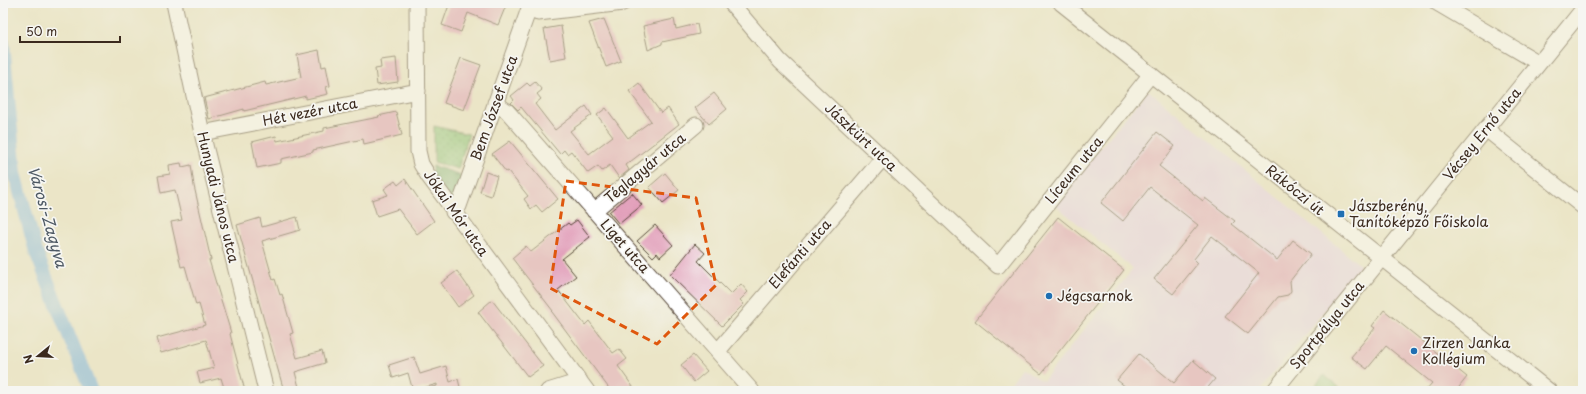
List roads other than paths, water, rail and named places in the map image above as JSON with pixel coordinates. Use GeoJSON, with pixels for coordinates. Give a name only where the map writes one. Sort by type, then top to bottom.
{"type":"FeatureCollection","features":[{"type":"Feature","properties":{"kind":"street","name":"Hunyadi János utca"},"geometry":{"type":"LineString","coordinates":[[174,3],[202,133],[266,391]]}},
{"type":"Feature","properties":{"kind":"street","name":"Jókai Mór utca"},"geometry":{"type":"LineString","coordinates":[[417,3],[418,151],[422,164],[453,212],[583,386]]}},
{"type":"Feature","properties":{"kind":"street"},"geometry":{"type":"LineString","coordinates":[[530,7],[538,13],[623,3]]}},
{"type":"Feature","properties":{"kind":"street","name":"Jászkürt utca"},"geometry":{"type":"LineString","coordinates":[[731,3],[780,61],[998,266]]}},
{"type":"Feature","properties":{"kind":"street","name":"Rákóczi út"},"geometry":{"type":"LineString","coordinates":[[1061,3],[1548,391]]}},
{"type":"Feature","properties":{"kind":"street"},"geometry":{"type":"LineString","coordinates":[[1437,3],[1539,63]]}},
{"type":"Feature","properties":{"kind":"street","name":"Bem József utca"},"geometry":{"type":"LineString","coordinates":[[453,212],[459,206],[530,7]]}},
{"type":"Feature","properties":{"kind":"street","name":"Vécsey Ernő utca"},"geometry":{"type":"LineString","coordinates":[[1381,259],[1583,9]]}},
{"type":"Feature","properties":{"kind":"street","name":"Líceum utca"},"geometry":{"type":"LineString","coordinates":[[998,266],[1151,74]]}},
{"type":"Feature","properties":{"kind":"street","name":"Hét vezér utca"},"geometry":{"type":"LineString","coordinates":[[202,133],[418,92]]}},
{"type":"Feature","properties":{"kind":"street","name":"Liget utca"},"geometry":{"type":"LineString","coordinates":[[495,103],[507,111],[752,391]]}},
{"type":"Feature","properties":{"kind":"street","name":"Téglagyár utca"},"geometry":{"type":"LineString","coordinates":[[594,211],[696,125]]}},
{"type":"Feature","properties":{"kind":"street"},"geometry":{"type":"LineString","coordinates":[[1486,129],[1583,207]]}},
{"type":"Feature","properties":{"kind":"street","name":"Elefánti utca"},"geometry":{"type":"LineString","coordinates":[[718,351],[883,158]]}},
{"type":"Feature","properties":{"kind":"street","name":"Sportpálya utca"},"geometry":{"type":"LineString","coordinates":[[1274,391],[1381,259]]}},
{"type":"Feature","properties":{"kind":"street"},"geometry":{"type":"LineString","coordinates":[[548,391],[583,386]]}},
{"type":"Feature","properties":{"kind":"waterway","name":"Városi-Zagyva"},"geometry":{"type":"LineString","coordinates":[[3,44],[15,173],[36,252],[91,391]]}},
{"type":"Feature","properties":{"kind":"place","name":"Jászberény, Tanítóképző Főiskola"},"geometry":{"type":"Point","coordinates":[1341,214]}},
{"type":"Feature","properties":{"kind":"place","name":"Jégcsarnok"},"geometry":{"type":"Point","coordinates":[1049,296]}},
{"type":"Feature","properties":{"kind":"place","name":"Zirzen Janka Kollégium"},"geometry":{"type":"Point","coordinates":[1414,351]}}]}
